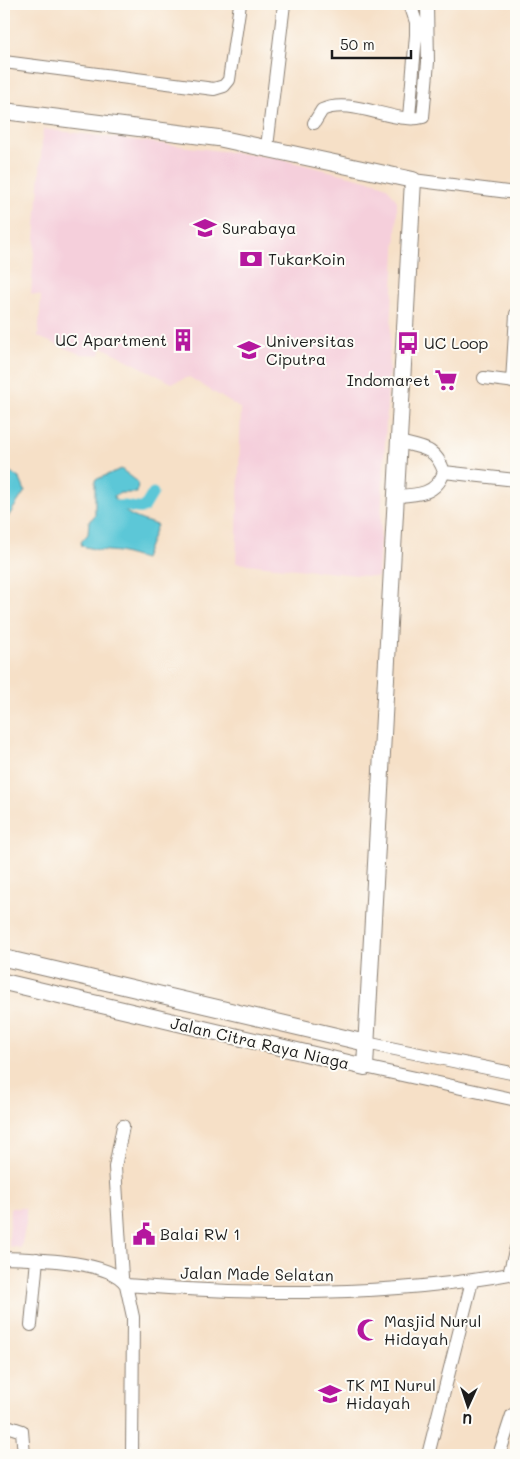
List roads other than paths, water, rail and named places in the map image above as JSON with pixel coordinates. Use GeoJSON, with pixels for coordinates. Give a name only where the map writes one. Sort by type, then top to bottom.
{"type":"FeatureCollection","features":[{"type":"Feature","properties":{"kind":"street"},"geometry":{"type":"LineString","coordinates":[[4,62],[214,89],[224,86],[229,80],[240,4]]}},
{"type":"Feature","properties":{"kind":"street"},"geometry":{"type":"LineString","coordinates":[[267,147],[284,4]]}},
{"type":"Feature","properties":{"kind":"street"},"geometry":{"type":"LineString","coordinates":[[409,117],[416,35],[416,22],[410,4]]}},
{"type":"Feature","properties":{"kind":"street"},"geometry":{"type":"LineString","coordinates":[[314,123],[322,110],[335,106],[420,118],[424,114],[428,62],[427,4]]}},
{"type":"Feature","properties":{"kind":"street"},"geometry":{"type":"LineString","coordinates":[[4,110],[153,129],[267,147],[412,180],[516,193]]}},
{"type":"Feature","properties":{"kind":"street"},"geometry":{"type":"LineString","coordinates":[[365,1067],[412,180]]}},
{"type":"Feature","properties":{"kind":"street"},"geometry":{"type":"LineString","coordinates":[[484,378],[514,382],[516,314]]}},
{"type":"Feature","properties":{"kind":"street"},"geometry":{"type":"LineString","coordinates":[[395,496],[430,491],[438,485],[444,472],[439,458],[430,451],[399,442]]}},
{"type":"Feature","properties":{"kind":"street"},"geometry":{"type":"LineString","coordinates":[[444,472],[516,480]]}},
{"type":"Feature","properties":{"kind":"street","name":"Jalan Citra Raya Niaga"},"geometry":{"type":"LineString","coordinates":[[4,958],[366,1043],[516,1074]]}},
{"type":"Feature","properties":{"kind":"street","name":"Jalan Citra Raya Niaga"},"geometry":{"type":"LineString","coordinates":[[4,982],[365,1067],[516,1100]]}},
{"type":"Feature","properties":{"kind":"street"},"geometry":{"type":"LineString","coordinates":[[122,1126],[115,1166],[124,1281],[133,1317],[132,1455]]}},
{"type":"Feature","properties":{"kind":"street"},"geometry":{"type":"LineString","coordinates":[[513,1273],[516,1248]]}},
{"type":"Feature","properties":{"kind":"street","name":"Jalan Made Selatan"},"geometry":{"type":"LineString","coordinates":[[4,1258],[37,1259],[108,1272],[124,1281],[268,1292],[348,1291],[472,1281],[513,1273]]}},
{"type":"Feature","properties":{"kind":"street"},"geometry":{"type":"LineString","coordinates":[[31,1325],[37,1259]]}},
{"type":"Feature","properties":{"kind":"street"},"geometry":{"type":"LineString","coordinates":[[428,1455],[472,1281]]}},
{"type":"Feature","properties":{"kind":"street"},"geometry":{"type":"LineString","coordinates":[[499,1455],[512,1415],[516,1416]]}},
{"type":"Feature","properties":{"kind":"street"},"geometry":{"type":"LineString","coordinates":[[4,1424],[22,1431],[24,1455]]}},
{"type":"Feature","properties":{"kind":"water"},"geometry":{"type":"Polygon","coordinates":[[[4,467],[20,479],[25,491],[4,523],[4,467]]]}},
{"type":"Feature","properties":{"kind":"water"},"geometry":{"type":"Polygon","coordinates":[[[121,469],[138,482],[137,493],[119,493],[114,496],[117,502],[121,508],[131,515],[157,525],[144,559],[119,552],[82,546],[81,542],[88,534],[89,521],[95,516],[95,480],[121,469]]]}},
{"type":"Feature","properties":{"kind":"waterway"},"geometry":{"type":"LineString","coordinates":[[118,506],[144,508],[153,493]]}},
{"type":"Feature","properties":{"kind":"place","name":"Surabaya"},"geometry":{"type":"Point","coordinates":[205,228]}},
{"type":"Feature","properties":{"kind":"place","name":"TukarKoin"},"geometry":{"type":"Point","coordinates":[251,259]}},
{"type":"Feature","properties":{"kind":"place","name":"UC Apartment"},"geometry":{"type":"Point","coordinates":[183,340]}},
{"type":"Feature","properties":{"kind":"place","name":"UC Loop"},"geometry":{"type":"Point","coordinates":[408,343]}},
{"type":"Feature","properties":{"kind":"place","name":"Universitas Ciputra"},"geometry":{"type":"Point","coordinates":[249,350]}},
{"type":"Feature","properties":{"kind":"place","name":"Indomaret"},"geometry":{"type":"Point","coordinates":[446,380]}},
{"type":"Feature","properties":{"kind":"place","name":"Balai RW 1"},"geometry":{"type":"Point","coordinates":[144,1234]}},
{"type":"Feature","properties":{"kind":"place","name":"Masjid Nurul Hidayah"},"geometry":{"type":"Point","coordinates":[368,1330]}},
{"type":"Feature","properties":{"kind":"place","name":"TK MI Nurul Hidayah"},"geometry":{"type":"Point","coordinates":[330,1394]}}]}
